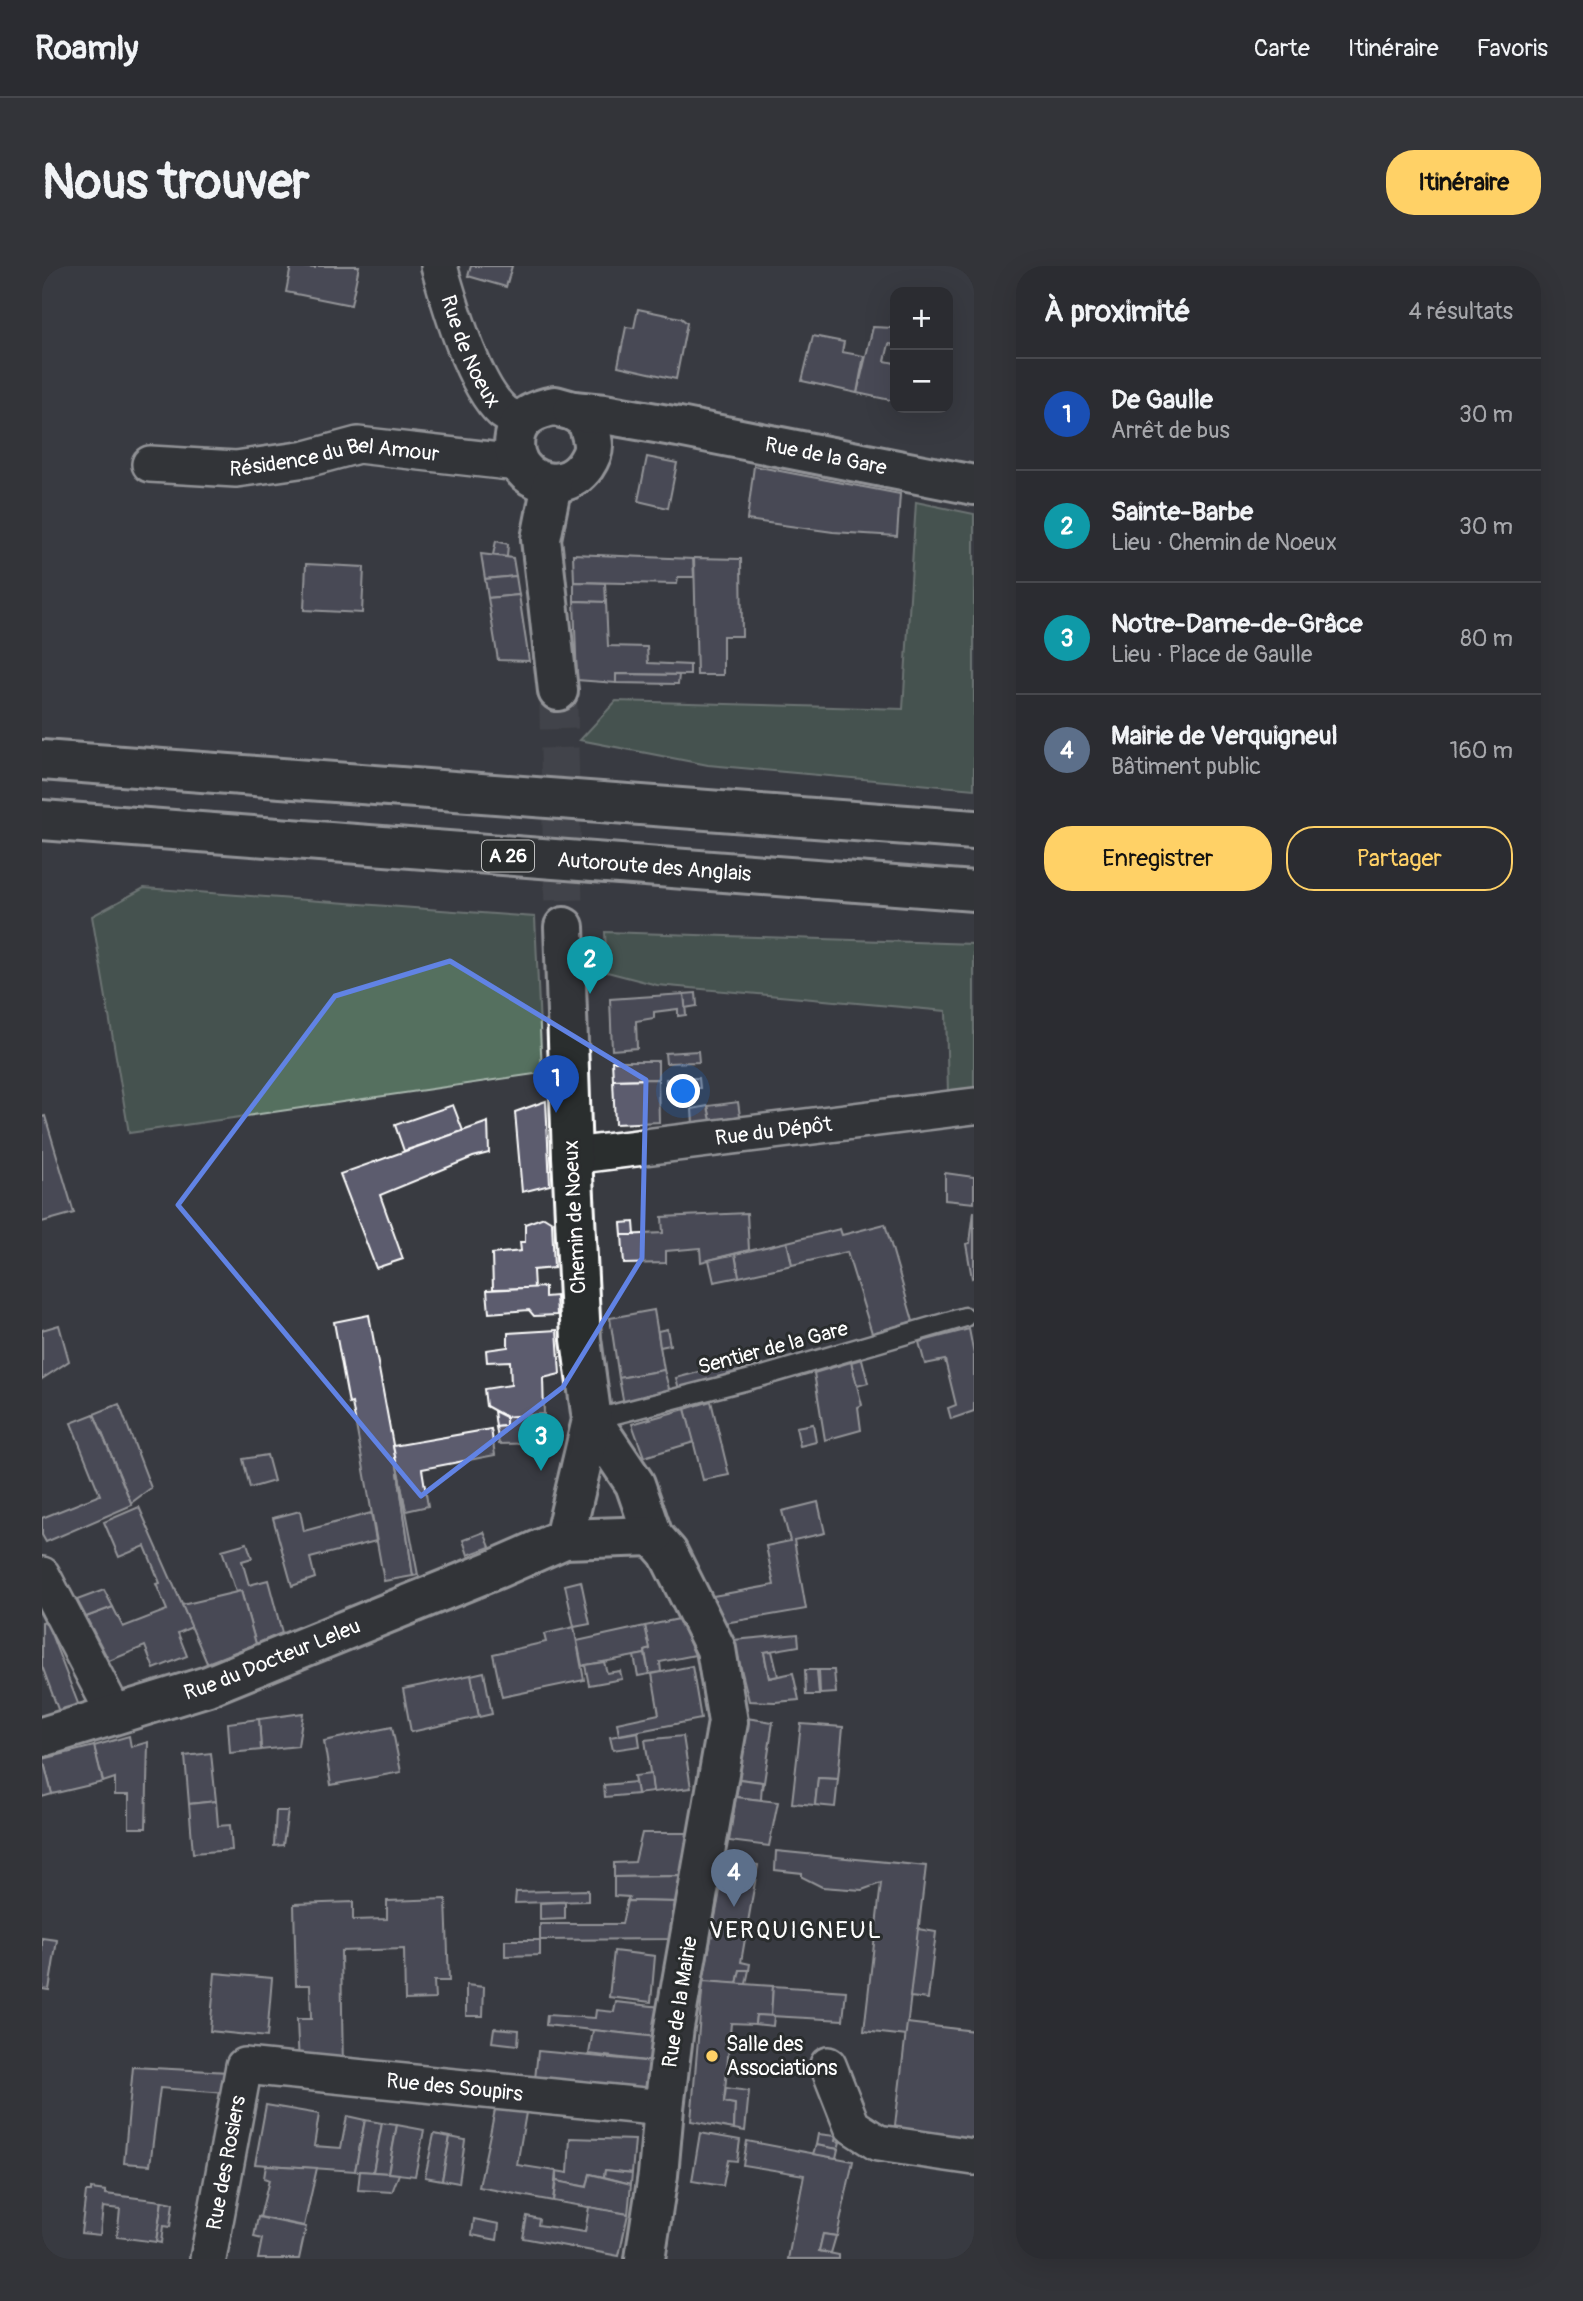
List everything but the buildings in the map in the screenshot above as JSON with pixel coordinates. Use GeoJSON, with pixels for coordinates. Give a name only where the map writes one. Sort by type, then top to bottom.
{"type":"FeatureCollection","features":[{"type":"Feature","properties":{"kind":"main road"},"geometry":{"type":"LineString","coordinates":[[555,406],[573,411],[587,420],[594,448],[589,461],[580,473],[567,481],[552,484],[527,474],[518,463],[514,448],[516,432],[522,421],[537,409],[555,406]]}},
{"type":"Feature","properties":{"kind":"main road","name":"Rue de la Gare"},"geometry":{"type":"LineString","coordinates":[[573,411],[679,427],[974,485]]}},
{"type":"Feature","properties":{"kind":"main road"},"geometry":{"type":"LineString","coordinates":[[589,461],[633,437],[679,427]]}},
{"type":"Feature","properties":{"kind":"main road"},"geometry":{"type":"LineString","coordinates":[[552,484],[541,539],[558,691]]}},
{"type":"Feature","properties":{"kind":"main road"},"geometry":{"type":"LineString","coordinates":[[42,760],[974,830]]}},
{"type":"Feature","properties":{"kind":"main road","name":"Autoroute des Anglais"},"geometry":{"type":"LineString","coordinates":[[42,820],[974,891]]}},
{"type":"Feature","properties":{"kind":"main road","name":"Chemin de Noeux"},"geometry":{"type":"LineString","coordinates":[[564,926],[581,1339],[592,1420]]}},
{"type":"Feature","properties":{"kind":"main road"},"geometry":{"type":"LineString","coordinates":[[592,1420],[564,1539],[653,1536]]}},
{"type":"Feature","properties":{"kind":"main road","name":"Rue de la Mairie"},"geometry":{"type":"LineString","coordinates":[[592,1420],[635,1484],[653,1536],[668,1553],[716,1649],[728,1722],[674,2027],[658,2175],[645,2259]]}},
{"type":"Feature","properties":{"kind":"main road","name":"Rue du Docteur Leleu"},"geometry":{"type":"LineString","coordinates":[[42,1737],[208,1686],[564,1539]]}},
{"type":"Feature","properties":{"kind":"street","name":"Rue de Noeux"},"geometry":{"type":"LineString","coordinates":[[439,266],[454,317],[483,387],[503,412],[522,421]]}},
{"type":"Feature","properties":{"kind":"street","name":"Résidence du Bel Amour"},"geometry":{"type":"LineString","coordinates":[[150,464],[236,469],[306,459],[358,445],[518,463]]}},
{"type":"Feature","properties":{"kind":"street","name":"Rue du Dépôt"},"geometry":{"type":"LineString","coordinates":[[572,1156],[974,1106]]}},
{"type":"Feature","properties":{"kind":"street"},"geometry":{"type":"LineString","coordinates":[[42,1575],[115,1716]]}},
{"type":"Feature","properties":{"kind":"street"},"geometry":{"type":"LineString","coordinates":[[828,2065],[852,2126],[878,2143],[974,2157]]}},
{"type":"Feature","properties":{"kind":"street","name":"Rue des Soupirs"},"geometry":{"type":"LineString","coordinates":[[244,2066],[664,2108]]}},
{"type":"Feature","properties":{"kind":"street","name":"Rue des Rosiers"},"geometry":{"type":"LineString","coordinates":[[208,2259],[244,2066]]}},
{"type":"Feature","properties":{"kind":"lane","name":"Sentier de la Gare"},"geometry":{"type":"LineString","coordinates":[[592,1420],[763,1376],[965,1317]]}},
{"type":"Feature","properties":{"kind":"highlighted area"},"geometry":{"type":"Polygon","coordinates":[[[450,961],[646,1080],[642,1258],[563,1387],[421,1496],[178,1205],[335,996],[450,961]]]}},
{"type":"Feature","properties":{"kind":"green space"},"geometry":{"type":"Polygon","coordinates":[[[916,502],[974,514],[974,789],[708,765],[580,740],[616,701],[903,709],[916,502]]]}},
{"type":"Feature","properties":{"kind":"green space"},"geometry":{"type":"Polygon","coordinates":[[[144,888],[535,917],[542,1073],[129,1133],[92,916],[144,888]]]}},
{"type":"Feature","properties":{"kind":"green space"},"geometry":{"type":"Polygon","coordinates":[[[605,932],[974,944],[974,1089],[948,1094],[946,1011],[657,985],[607,972],[605,932]]]}},
{"type":"Feature","properties":{"kind":"tunnel"},"geometry":{"type":"LineString","coordinates":[[558,691],[564,927]]}},
{"type":"Feature","properties":{"kind":"place","name":"Sainte-Barbe"},"geometry":{"type":"Point","coordinates":[590,994]}},
{"type":"Feature","properties":{"kind":"place","name":"De Gaulle"},"geometry":{"type":"Point","coordinates":[556,1113]}},
{"type":"Feature","properties":{"kind":"place","name":"Notre-Dame-de-Grâce"},"geometry":{"type":"Point","coordinates":[541,1471]}},
{"type":"Feature","properties":{"kind":"place","name":"Mairie de Verquigneul"},"geometry":{"type":"Point","coordinates":[734,1907]}},
{"type":"Feature","properties":{"kind":"place","name":"Salle des Associations"},"geometry":{"type":"Point","coordinates":[712,2056]}},
{"type":"Feature","properties":{"kind":"district","name":"VERQUIGNEUL"},"geometry":{"type":"Point","coordinates":[796,1930]}}]}
